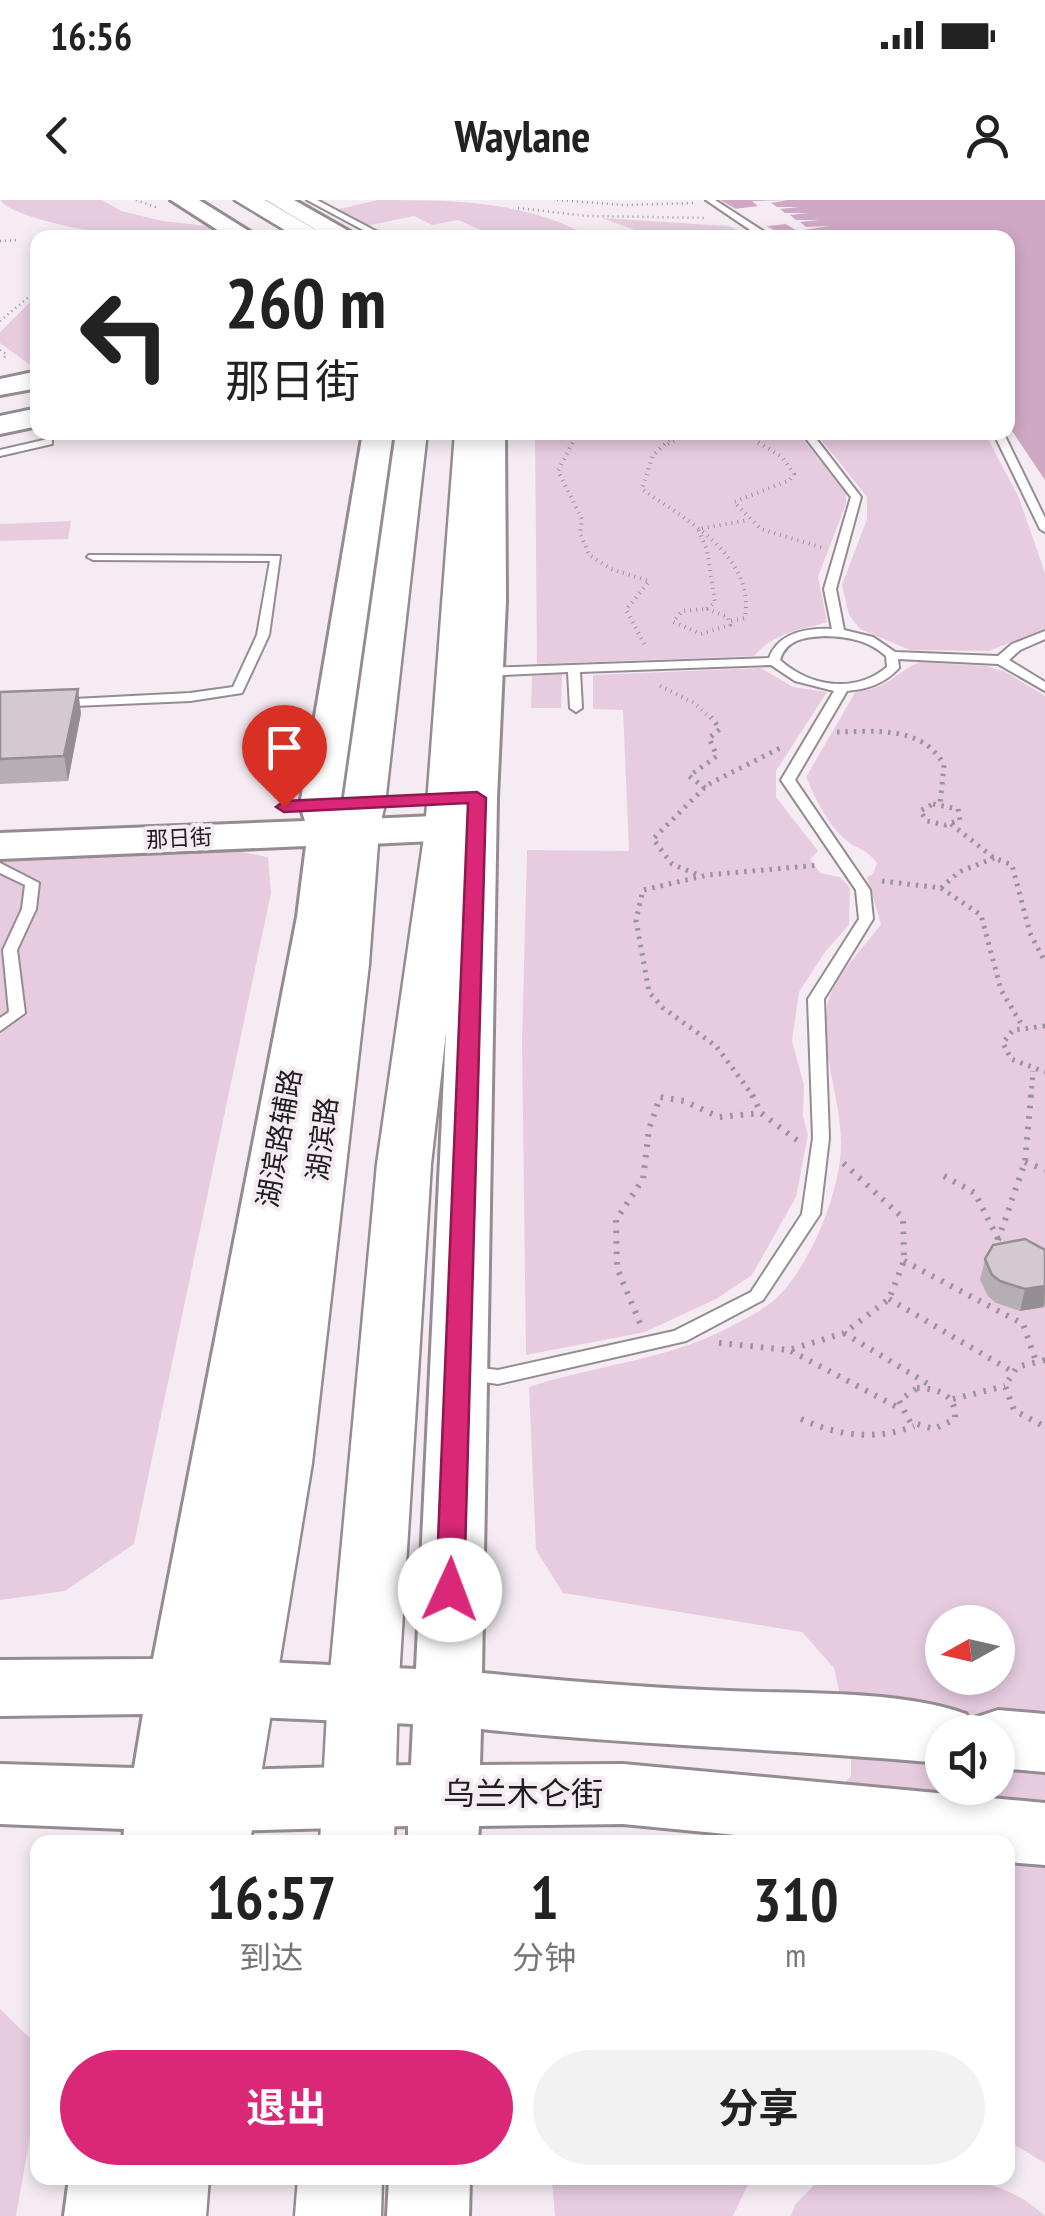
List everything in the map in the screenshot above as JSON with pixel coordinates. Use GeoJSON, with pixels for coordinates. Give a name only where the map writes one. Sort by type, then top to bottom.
{"type":"FeatureCollection","features":[{"type":"Feature","properties":{"kind":"main road"},"geometry":{"type":"LineString","coordinates":[[210,200],[265,230]]}},
{"type":"Feature","properties":{"kind":"main road"},"geometry":{"type":"LineString","coordinates":[[247,200],[303,230]]}},
{"type":"Feature","properties":{"kind":"main road","name":"湖滨路"},"geometry":{"type":"LineString","coordinates":[[188,1822],[210,1688],[281,1462],[345,964],[342,818],[411,440]]}},
{"type":"Feature","properties":{"kind":"main road"},"geometry":{"type":"LineString","coordinates":[[358,1819],[363,1694],[404,1164],[463,814],[471,440]]}},
{"type":"Feature","properties":{"kind":"main road"},"geometry":{"type":"LineString","coordinates":[[163,2216],[166,2185]]}},
{"type":"Feature","properties":{"kind":"main road"},"geometry":{"type":"LineString","coordinates":[[338,2216],[340,2185]]}},
{"type":"Feature","properties":{"kind":"street"},"geometry":{"type":"LineString","coordinates":[[182,200],[234,230]]}},
{"type":"Feature","properties":{"kind":"street"},"geometry":{"type":"LineString","coordinates":[[277,200],[334,230]]}},
{"type":"Feature","properties":{"kind":"street"},"geometry":{"type":"LineString","coordinates":[[2,375],[30,378]]}},
{"type":"Feature","properties":{"kind":"street"},"geometry":{"type":"LineString","coordinates":[[0,397],[30,391]]}},
{"type":"Feature","properties":{"kind":"street"},"geometry":{"type":"LineString","coordinates":[[0,413],[30,407]]}},
{"type":"Feature","properties":{"kind":"street"},"geometry":{"type":"LineString","coordinates":[[0,424],[30,427]]}},
{"type":"Feature","properties":{"kind":"street"},"geometry":{"type":"LineString","coordinates":[[342,818],[377,440]]}},
{"type":"Feature","properties":{"kind":"street"},"geometry":{"type":"LineString","coordinates":[[444,1819],[458,1373],[463,814],[484,672],[490,440]]}},
{"type":"Feature","properties":{"kind":"street","name":"那日街"},"geometry":{"type":"LineString","coordinates":[[0,819],[463,814]]}},
{"type":"Feature","properties":{"kind":"street","name":"那日街"},"geometry":{"type":"LineString","coordinates":[[0,846],[342,818]]}},
{"type":"Feature","properties":{"kind":"street"},"geometry":{"type":"LineString","coordinates":[[0,1670],[31,1688],[210,1688],[446,1698],[630,1716],[819,1722],[925,1732]]}},
{"type":"Feature","properties":{"kind":"street"},"geometry":{"type":"LineString","coordinates":[[1015,1740],[1045,1743]]}},
{"type":"Feature","properties":{"kind":"street","name":"乌兰木仑街"},"geometry":{"type":"LineString","coordinates":[[0,1794],[72,1799],[188,1822],[444,1819],[623,1794],[1045,1834]]}},
{"type":"Feature","properties":{"kind":"street"},"geometry":{"type":"LineString","coordinates":[[0,1828],[72,1799]]}},
{"type":"Feature","properties":{"kind":"street"},"geometry":{"type":"LineString","coordinates":[[105,2216],[109,2185]]}},
{"type":"Feature","properties":{"kind":"street"},"geometry":{"type":"LineString","coordinates":[[428,2216],[430,2185]]}},
{"type":"Feature","properties":{"kind":"lane"},"geometry":{"type":"LineString","coordinates":[[310,200],[370,230]]}},
{"type":"Feature","properties":{"kind":"lane"},"geometry":{"type":"LineString","coordinates":[[711,200],[754,230]]}},
{"type":"Feature","properties":{"kind":"lane"},"geometry":{"type":"LineString","coordinates":[[0,453],[30,436]]}},
{"type":"Feature","properties":{"kind":"lane"},"geometry":{"type":"LineString","coordinates":[[812,440],[856,498],[830,589],[839,633]]}},
{"type":"Feature","properties":{"kind":"lane"},"geometry":{"type":"LineString","coordinates":[[1002,440],[1045,529]]}},
{"type":"Feature","properties":{"kind":"lane"},"geometry":{"type":"LineString","coordinates":[[38,704],[190,698],[238,690],[263,635],[276,558],[93,557]]}},
{"type":"Feature","properties":{"kind":"lane"},"geometry":{"type":"LineString","coordinates":[[774,661],[776,650],[788,640],[812,633],[839,633],[877,643],[892,654],[1001,660],[1045,687]]}},
{"type":"Feature","properties":{"kind":"lane"},"geometry":{"type":"LineString","coordinates":[[1001,660],[1016,647],[1045,635]]}},
{"type":"Feature","properties":{"kind":"lane"},"geometry":{"type":"LineString","coordinates":[[484,672],[774,661],[801,680],[843,686],[870,683],[888,674],[894,661],[892,654]]}},
{"type":"Feature","properties":{"kind":"lane"},"geometry":{"type":"LineString","coordinates":[[574,669],[576,708]]}},
{"type":"Feature","properties":{"kind":"lane"},"geometry":{"type":"LineString","coordinates":[[458,1373],[498,1377],[678,1336],[757,1296],[811,1214],[819,1152],[816,999],[866,920],[863,890],[788,780],[843,686]]}},
{"type":"Feature","properties":{"kind":"lane"},"geometry":{"type":"LineString","coordinates":[[0,867],[32,883],[28,909],[10,950],[17,1013],[0,1026]]}},
{"type":"Feature","properties":{"kind":"path"},"geometry":{"type":"LineString","coordinates":[[556,200],[643,205],[711,200]]}},
{"type":"Feature","properties":{"kind":"path"},"geometry":{"type":"LineString","coordinates":[[518,208],[606,217],[734,216]]}},
{"type":"Feature","properties":{"kind":"path"},"geometry":{"type":"LineString","coordinates":[[0,241],[18,240]]}},
{"type":"Feature","properties":{"kind":"path"},"geometry":{"type":"LineString","coordinates":[[0,321],[30,296]]}},
{"type":"Feature","properties":{"kind":"path"},"geometry":{"type":"LineString","coordinates":[[0,350],[6,354],[2,375]]}},
{"type":"Feature","properties":{"kind":"path"},"geometry":{"type":"LineString","coordinates":[[574,440],[558,471],[582,519],[579,528],[587,553],[609,570],[650,581],[626,610],[660,686],[711,714],[720,729],[709,738],[717,756],[689,776],[705,788]]}},
{"type":"Feature","properties":{"kind":"path"},"geometry":{"type":"LineString","coordinates":[[669,440],[653,455],[642,488],[726,550],[738,572],[747,611],[745,618],[730,621]]}},
{"type":"Feature","properties":{"kind":"path"},"geometry":{"type":"LineString","coordinates":[[662,446],[675,440]]}},
{"type":"Feature","properties":{"kind":"path"},"geometry":{"type":"LineString","coordinates":[[756,440],[782,457],[794,474],[790,480],[734,502],[749,520],[772,535],[839,551]]}},
{"type":"Feature","properties":{"kind":"path"},"geometry":{"type":"LineString","coordinates":[[698,529],[749,520]]}},
{"type":"Feature","properties":{"kind":"path"},"geometry":{"type":"LineString","coordinates":[[698,529],[707,550],[714,602],[707,609]]}},
{"type":"Feature","properties":{"kind":"path"},"geometry":{"type":"LineString","coordinates":[[707,609],[723,613],[730,621],[726,629],[711,634],[691,633],[672,622],[682,611],[707,609]]}},
{"type":"Feature","properties":{"kind":"path"},"geometry":{"type":"LineString","coordinates":[[697,875],[672,864],[653,839],[705,788],[774,750],[813,736],[878,732],[914,737],[936,750],[945,768],[940,804]]}},
{"type":"Feature","properties":{"kind":"path"},"geometry":{"type":"LineString","coordinates":[[940,804],[961,813],[960,820],[938,824],[922,818],[922,808],[940,804]]}},
{"type":"Feature","properties":{"kind":"path"},"geometry":{"type":"LineString","coordinates":[[951,824],[994,858],[1012,865],[1030,933],[1045,962]]}},
{"type":"Feature","properties":{"kind":"path"},"geometry":{"type":"LineString","coordinates":[[941,888],[959,872],[994,858]]}},
{"type":"Feature","properties":{"kind":"path"},"geometry":{"type":"LineString","coordinates":[[678,1336],[740,1347],[790,1350],[844,1333],[889,1299],[904,1261],[903,1218],[841,1162],[790,1137],[762,1114],[737,1069],[710,1040],[661,1007],[648,992],[645,963],[634,932],[634,911],[643,890],[697,875],[844,863]]}},
{"type":"Feature","properties":{"kind":"path"},"geometry":{"type":"LineString","coordinates":[[856,880],[941,888],[982,915],[1001,990],[1023,1027]]}},
{"type":"Feature","properties":{"kind":"path"},"geometry":{"type":"LineString","coordinates":[[1045,1026],[1023,1027],[1006,1036],[1004,1051],[1020,1066],[1045,1072]]}},
{"type":"Feature","properties":{"kind":"path"},"geometry":{"type":"LineString","coordinates":[[998,1240],[1025,1162],[1034,1071]]}},
{"type":"Feature","properties":{"kind":"path"},"geometry":{"type":"LineString","coordinates":[[650,1342],[617,1268],[616,1220],[643,1179],[648,1129],[660,1097],[684,1101],[719,1117],[762,1114]]}},
{"type":"Feature","properties":{"kind":"path"},"geometry":{"type":"LineString","coordinates":[[1025,1162],[1045,1170]]}},
{"type":"Feature","properties":{"kind":"path"},"geometry":{"type":"LineString","coordinates":[[944,1176],[974,1193],[1003,1250]]}},
{"type":"Feature","properties":{"kind":"path"},"geometry":{"type":"LineString","coordinates":[[904,1261],[1023,1324]]}},
{"type":"Feature","properties":{"kind":"path"},"geometry":{"type":"LineString","coordinates":[[889,1299],[1012,1372]]}},
{"type":"Feature","properties":{"kind":"path"},"geometry":{"type":"LineString","coordinates":[[1020,1311],[1041,1361],[1012,1372],[1005,1386],[1014,1410],[1045,1428]]}},
{"type":"Feature","properties":{"kind":"path"},"geometry":{"type":"LineString","coordinates":[[790,1350],[899,1409],[915,1426],[934,1430],[950,1424],[957,1413],[952,1399],[844,1333]]}},
{"type":"Feature","properties":{"kind":"path"},"geometry":{"type":"LineString","coordinates":[[952,1399],[1005,1386]]}},
{"type":"Feature","properties":{"kind":"path"},"geometry":{"type":"LineString","coordinates":[[899,1409],[908,1390],[937,1389]]}},
{"type":"Feature","properties":{"kind":"path"},"geometry":{"type":"LineString","coordinates":[[801,1419],[820,1428],[858,1436],[894,1436],[915,1426]]}},
{"type":"Feature","properties":{"kind":"shaded area"},"geometry":{"type":"Polygon","coordinates":[[[0,200],[102,200],[121,211],[222,230],[87,230],[41,220],[0,200]]]}},
{"type":"Feature","properties":{"kind":"shaded area"},"geometry":{"type":"Polygon","coordinates":[[[378,200],[460,202],[514,209],[575,230],[480,230],[458,220],[432,225],[414,216],[366,226],[335,210],[378,200]]]}},
{"type":"Feature","properties":{"kind":"shaded area"},"geometry":{"type":"Polygon","coordinates":[[[720,200],[1045,200],[1045,480],[1015,435],[1015,230],[774,230],[720,200]]]}},
{"type":"Feature","properties":{"kind":"shaded area"},"geometry":{"type":"Polygon","coordinates":[[[602,218],[729,226],[737,230],[634,230],[602,218]]]}},
{"type":"Feature","properties":{"kind":"shaded area"},"geometry":{"type":"Polygon","coordinates":[[[30,302],[30,365],[0,343],[0,332],[30,302]]]}},
{"type":"Feature","properties":{"kind":"shaded area"},"geometry":{"type":"Polygon","coordinates":[[[535,440],[804,440],[846,493],[846,504],[818,577],[827,622],[779,637],[754,656],[537,664],[535,440]]]}},
{"type":"Feature","properties":{"kind":"shaded area"},"geometry":{"type":"Polygon","coordinates":[[[822,440],[989,440],[1019,498],[1045,573],[1045,629],[989,651],[910,650],[860,629],[849,615],[842,585],[867,519],[867,497],[822,440]]]}},
{"type":"Feature","properties":{"kind":"shaded area"},"geometry":{"type":"Polygon","coordinates":[[[71,521],[68,539],[0,541],[0,524],[71,521]]]}},
{"type":"Feature","properties":{"kind":"shaded area"},"geometry":{"type":"Polygon","coordinates":[[[920,662],[986,666],[1006,672],[1045,696],[1045,2163],[1015,2145],[1015,1835],[795,1835],[851,1776],[851,1745],[834,1668],[802,1632],[563,1593],[536,1550],[529,1387],[653,1356],[702,1340],[744,1320],[786,1288],[810,1251],[829,1206],[841,1144],[826,1041],[827,1007],[842,974],[881,924],[867,877],[873,874],[877,863],[833,826],[806,777],[856,691],[867,690],[920,662]]]}},
{"type":"Feature","properties":{"kind":"shaded area"},"geometry":{"type":"Polygon","coordinates":[[[761,668],[793,687],[827,692],[776,771],[776,797],[818,851],[810,859],[820,873],[840,877],[850,888],[849,925],[825,952],[799,992],[792,1041],[804,1085],[803,1116],[808,1135],[796,1197],[752,1275],[716,1299],[645,1332],[526,1355],[522,1042],[527,850],[629,851],[623,710],[593,709],[593,675],[761,668]]]}},
{"type":"Feature","properties":{"kind":"shaded area"},"geometry":{"type":"Polygon","coordinates":[[[562,674],[561,708],[531,708],[532,676],[562,674]]]}},
{"type":"Feature","properties":{"kind":"shaded area"},"geometry":{"type":"Polygon","coordinates":[[[211,846],[268,857],[271,893],[134,1544],[65,1591],[0,1600],[0,855],[211,846]]]}},
{"type":"Feature","properties":{"kind":"shaded area"},"geometry":{"type":"Polygon","coordinates":[[[0,2009],[30,2038],[30,2137],[16,2216],[0,2216],[0,2009]]]}},
{"type":"Feature","properties":{"kind":"shaded area"},"geometry":{"type":"Polygon","coordinates":[[[553,2185],[748,2185],[733,2216],[555,2216],[553,2185]]]}},
{"type":"Feature","properties":{"kind":"shaded area"},"geometry":{"type":"Polygon","coordinates":[[[814,2185],[988,2185],[1022,2199],[1045,2216],[791,2216],[795,2205],[814,2185]]]}},
{"type":"Feature","properties":{"kind":"pier"},"geometry":{"type":"Polygon","coordinates":[[[788,200],[771,203],[777,207],[799,207],[780,209],[785,213],[808,213],[790,215],[796,220],[819,220],[800,222],[806,227],[829,226],[803,230],[786,224],[760,227],[734,209],[758,206],[752,201],[788,200]]]}},
{"type":"Feature","properties":{"kind":"building"},"geometry":{"type":"Polygon","coordinates":[[[78,689],[64,756],[0,759],[0,692],[78,689]]]}},
{"type":"Feature","properties":{"kind":"building"},"geometry":{"type":"Polygon","coordinates":[[[1025,1239],[1045,1250],[1045,1286],[1025,1289],[1000,1281],[992,1275],[985,1259],[993,1245],[1025,1239]]]}},
{"type":"Feature","properties":{"kind":"route"},"geometry":{"type":"LineString","coordinates":[[284,807],[477,798],[450,1590]]}}]}
